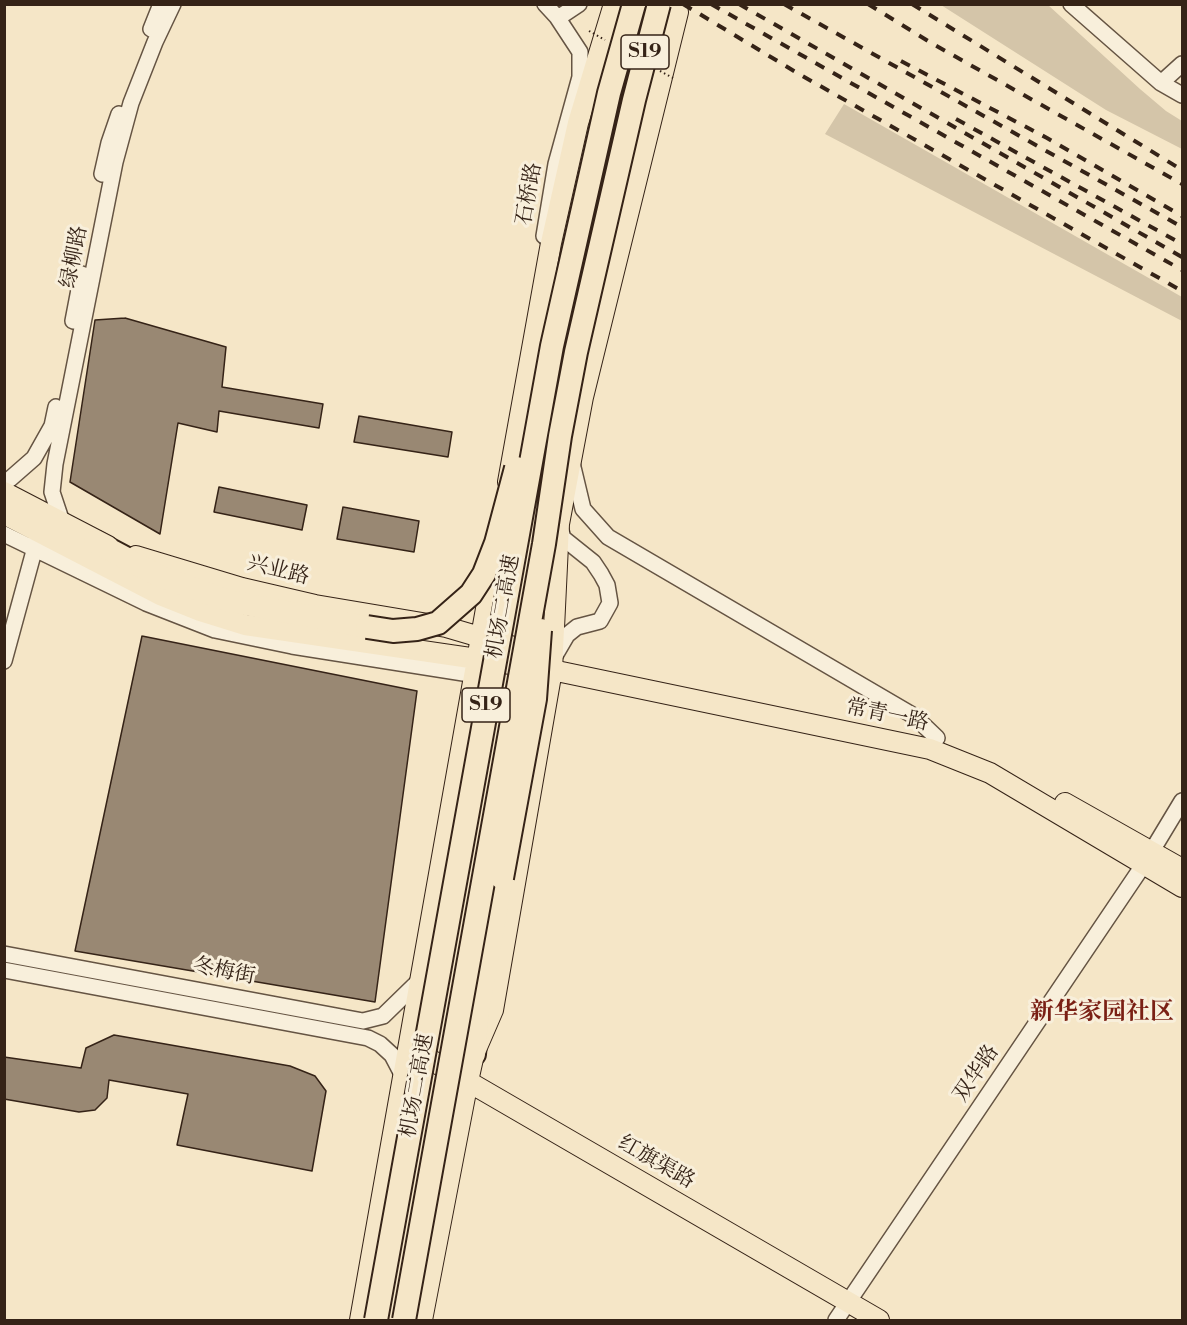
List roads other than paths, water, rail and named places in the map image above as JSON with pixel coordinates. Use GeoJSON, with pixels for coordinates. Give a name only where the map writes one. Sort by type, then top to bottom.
{"type":"FeatureCollection","features":[{"type":"Feature","properties":{"kind":"highway","name":"机场二高速"},"geometry":{"type":"LineString","coordinates":[[376,1320],[552,346],[609,93],[634,4]]}},
{"type":"Feature","properties":{"kind":"highway","name":"机场二高速"},"geometry":{"type":"LineString","coordinates":[[404,1320],[544,544],[560,436],[576,352],[633,100],[669,8]]}},
{"type":"Feature","properties":{"kind":"highway"},"geometry":{"type":"LineString","coordinates":[[95,542],[159,576],[229,601],[393,631],[417,629],[438,623],[471,594],[484,574],[496,543],[552,346]]}},
{"type":"Feature","properties":{"kind":"highway"},"geometry":{"type":"LineString","coordinates":[[474,1054],[478,1010],[538,678],[544,544]]}},
{"type":"Feature","properties":{"kind":"main road"},"geometry":{"type":"LineString","coordinates":[[360,1320],[551,243],[578,123],[614,4]]}},
{"type":"Feature","properties":{"kind":"main road"},"geometry":{"type":"LineString","coordinates":[[422,1320],[474,1054],[493,1010],[553,665],[559,524],[571,459],[583,397],[636,174],[669,8]]}},
{"type":"Feature","properties":{"kind":"main road","name":"兴业路"},"geometry":{"type":"LineString","coordinates":[[6,482],[34,507],[63,525],[95,542],[147,560],[242,588],[315,605],[446,627],[482,637],[553,665]]}},
{"type":"Feature","properties":{"kind":"main road"},"geometry":{"type":"LineString","coordinates":[[4,514],[37,540],[200,611],[245,625],[477,668],[553,665]]}},
{"type":"Feature","properties":{"kind":"main road","name":"常青一路"},"geometry":{"type":"LineString","coordinates":[[553,665],[937,738],[996,764],[1147,857],[1182,887]]}},
{"type":"Feature","properties":{"kind":"main road","name":"常青一路"},"geometry":{"type":"LineString","coordinates":[[553,665],[930,749],[990,773],[1147,857],[1182,869]]}},
{"type":"Feature","properties":{"kind":"main road","name":"红旗渠路"},"geometry":{"type":"LineString","coordinates":[[408,1047],[879,1320]]}},
{"type":"Feature","properties":{"kind":"street","name":"绿柳路"},"geometry":{"type":"LineString","coordinates":[[6,482],[34,458],[52,426],[109,143],[161,4]]}},
{"type":"Feature","properties":{"kind":"street","name":"绿柳路"},"geometry":{"type":"LineString","coordinates":[[63,525],[52,492],[55,464],[115,162],[132,103],[155,42],[173,4]]}},
{"type":"Feature","properties":{"kind":"street","name":"石桥路"},"geometry":{"type":"LineString","coordinates":[[523,404],[519,385],[554,176],[580,77],[580,52],[558,18],[545,4]]}},
{"type":"Feature","properties":{"kind":"street"},"geometry":{"type":"LineString","coordinates":[[558,18],[579,4]]}},
{"type":"Feature","properties":{"kind":"street"},"geometry":{"type":"LineString","coordinates":[[1071,4],[1161,83],[1182,95]]}},
{"type":"Feature","properties":{"kind":"street"},"geometry":{"type":"LineString","coordinates":[[1161,83],[1182,64]]}},
{"type":"Feature","properties":{"kind":"street","name":"常青一路"},"geometry":{"type":"LineString","coordinates":[[571,459],[583,509],[608,537],[914,716],[937,738]]}},
{"type":"Feature","properties":{"kind":"street"},"geometry":{"type":"LineString","coordinates":[[4,662],[37,540],[34,507]]}},
{"type":"Feature","properties":{"kind":"street"},"geometry":{"type":"LineString","coordinates":[[553,665],[567,635],[577,627],[600,621],[610,603],[607,585],[601,574],[592,562],[563,537],[559,524]]}},
{"type":"Feature","properties":{"kind":"street"},"geometry":{"type":"LineString","coordinates":[[4,534],[37,540]]}},
{"type":"Feature","properties":{"kind":"street","name":"双华路"},"geometry":{"type":"LineString","coordinates":[[836,1320],[1147,857],[1182,801]]}},
{"type":"Feature","properties":{"kind":"street","name":"冬梅街"},"geometry":{"type":"LineString","coordinates":[[4,954],[363,1021],[382,1016],[420,980]]}},
{"type":"Feature","properties":{"kind":"street","name":"冬梅街"},"geometry":{"type":"LineString","coordinates":[[4,970],[368,1038],[380,1044],[392,1056],[403,1076]]}},
{"type":"Feature","properties":{"kind":"railway"},"geometry":{"type":"LineString","coordinates":[[683,4],[799,74],[1182,291]]}},
{"type":"Feature","properties":{"kind":"railway"},"geometry":{"type":"LineString","coordinates":[[711,4],[1182,270]]}},
{"type":"Feature","properties":{"kind":"railway"},"geometry":{"type":"LineString","coordinates":[[739,4],[1182,257]]}},
{"type":"Feature","properties":{"kind":"railway"},"geometry":{"type":"LineString","coordinates":[[784,4],[1182,227]]}},
{"type":"Feature","properties":{"kind":"railway"},"geometry":{"type":"LineString","coordinates":[[868,4],[933,44],[1182,184]]}},
{"type":"Feature","properties":{"kind":"railway"},"geometry":{"type":"LineString","coordinates":[[912,4],[1182,170]]}},
{"type":"Feature","properties":{"kind":"railway"},"geometry":{"type":"LineString","coordinates":[[901,61],[1047,138],[1182,216]]}},
{"type":"Feature","properties":{"kind":"railway"},"geometry":{"type":"LineString","coordinates":[[956,119],[1182,244]]}},
{"type":"Feature","properties":{"kind":"district","name":"新华家园社区"},"geometry":{"type":"Point","coordinates":[1102,1013]}}]}
